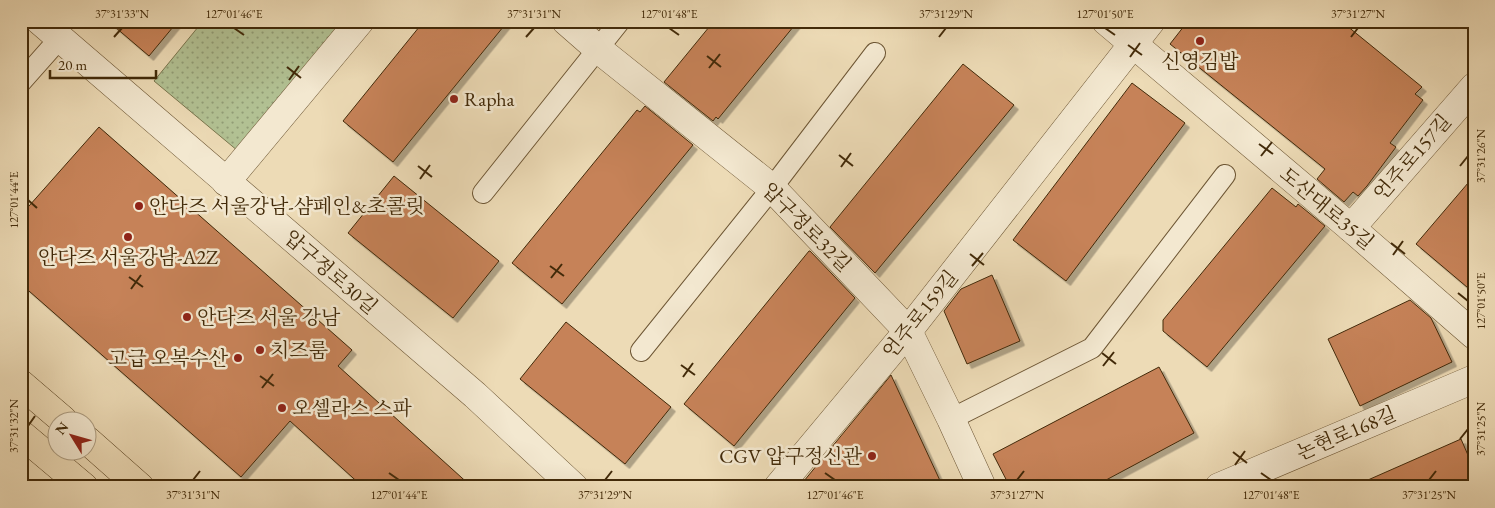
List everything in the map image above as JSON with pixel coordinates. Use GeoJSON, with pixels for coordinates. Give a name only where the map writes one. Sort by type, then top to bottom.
{"type":"FeatureCollection","features":[{"type":"Feature","properties":{"kind":"main road"},"geometry":{"type":"LineString","coordinates":[[21,384],[52,410]]}},
{"type":"Feature","properties":{"kind":"main road"},"geometry":{"type":"LineString","coordinates":[[21,434],[84,487]]}},
{"type":"Feature","properties":{"kind":"main road"},"geometry":{"type":"LineString","coordinates":[[98,450],[140,487]]}},
{"type":"Feature","properties":{"kind":"street"},"geometry":{"type":"LineString","coordinates":[[226,182],[360,21]]}},
{"type":"Feature","properties":{"kind":"street","name":"압구정로32길"},"geometry":{"type":"LineString","coordinates":[[566,21],[598,49],[772,188],[908,331],[982,487]]}},
{"type":"Feature","properties":{"kind":"street","name":"도산대로35길"},"geometry":{"type":"LineString","coordinates":[[1106,21],[1351,228],[1474,335]]}},
{"type":"Feature","properties":{"kind":"street","name":"언주로159길"},"geometry":{"type":"LineString","coordinates":[[778,487],[908,331],[1151,21]]}},
{"type":"Feature","properties":{"kind":"street","name":"압구정로30길"},"geometry":{"type":"LineString","coordinates":[[50,30],[475,395],[574,487]]}},
{"type":"Feature","properties":{"kind":"street","name":"언주로157길"},"geometry":{"type":"LineString","coordinates":[[1351,228],[1474,87]]}},
{"type":"Feature","properties":{"kind":"street","name":"논현로168길"},"geometry":{"type":"LineString","coordinates":[[1219,487],[1474,379]]}},
{"type":"Feature","properties":{"kind":"lane"},"geometry":{"type":"LineString","coordinates":[[483,193],[620,21]]}},
{"type":"Feature","properties":{"kind":"lane"},"geometry":{"type":"LineString","coordinates":[[21,82],[50,30]]}},
{"type":"Feature","properties":{"kind":"lane"},"geometry":{"type":"LineString","coordinates":[[640,351],[772,188],[875,53]]}},
{"type":"Feature","properties":{"kind":"lane"},"geometry":{"type":"LineString","coordinates":[[951,419],[1092,348],[1225,175]]}},
{"type":"Feature","properties":{"kind":"green space"},"geometry":{"type":"Polygon","coordinates":[[[203,21],[346,21],[238,151],[154,81],[203,21]]]}},
{"type":"Feature","properties":{"kind":"building"},"geometry":{"type":"Polygon","coordinates":[[[108,21],[178,21],[149,56],[108,21]]]}},
{"type":"Feature","properties":{"kind":"building"},"geometry":{"type":"Polygon","coordinates":[[[424,21],[508,21],[393,162],[343,121],[424,21]]]}},
{"type":"Feature","properties":{"kind":"building"},"geometry":{"type":"Polygon","coordinates":[[[714,21],[798,21],[718,119],[716,117],[713,121],[664,82],[714,21]]]}},
{"type":"Feature","properties":{"kind":"building"},"geometry":{"type":"Polygon","coordinates":[[[1188,21],[1341,21],[1422,87],[1415,94],[1423,100],[1390,143],[1396,147],[1367,186],[1358,196],[1353,192],[1344,202],[1317,179],[1325,169],[1170,44],[1188,21]]]}},
{"type":"Feature","properties":{"kind":"building"},"geometry":{"type":"Polygon","coordinates":[[[963,64],[1014,105],[875,273],[830,227],[963,64]]]}},
{"type":"Feature","properties":{"kind":"building"},"geometry":{"type":"Polygon","coordinates":[[[1132,83],[1185,123],[1066,281],[1013,240],[1132,83]]]}},
{"type":"Feature","properties":{"kind":"building"},"geometry":{"type":"Polygon","coordinates":[[[645,106],[693,145],[562,304],[512,263],[637,110],[640,112],[645,106]]]}},
{"type":"Feature","properties":{"kind":"building","name":"안다즈 서울 강남"},"geometry":{"type":"Polygon","coordinates":[[[99,127],[352,350],[338,366],[472,487],[363,487],[290,421],[241,477],[21,284],[21,215],[99,127]]]}},
{"type":"Feature","properties":{"kind":"building"},"geometry":{"type":"Polygon","coordinates":[[[394,176],[499,261],[453,318],[348,233],[394,176]]]}},
{"type":"Feature","properties":{"kind":"building"},"geometry":{"type":"Polygon","coordinates":[[[1474,176],[1474,293],[1416,244],[1474,176]]]}},
{"type":"Feature","properties":{"kind":"building"},"geometry":{"type":"Polygon","coordinates":[[[1272,188],[1296,207],[1298,204],[1325,226],[1207,367],[1163,331],[1163,320],[1272,188]]]}},
{"type":"Feature","properties":{"kind":"building"},"geometry":{"type":"Polygon","coordinates":[[[809,251],[855,298],[734,446],[684,404],[809,251]]]}},
{"type":"Feature","properties":{"kind":"building"},"geometry":{"type":"Polygon","coordinates":[[[992,275],[1020,341],[967,364],[944,311],[961,289],[992,275]]]}},
{"type":"Feature","properties":{"kind":"building"},"geometry":{"type":"Polygon","coordinates":[[[1410,300],[1431,318],[1452,362],[1360,406],[1328,339],[1410,300]]]}},
{"type":"Feature","properties":{"kind":"building"},"geometry":{"type":"Polygon","coordinates":[[[566,322],[671,407],[625,464],[520,379],[566,322]]]}},
{"type":"Feature","properties":{"kind":"building"},"geometry":{"type":"Polygon","coordinates":[[[1159,367],[1194,433],[1093,487],[1010,487],[993,454],[1159,367]]]}},
{"type":"Feature","properties":{"kind":"building","name":"CGV 압구정신관"},"geometry":{"type":"Polygon","coordinates":[[[891,375],[943,487],[799,487],[891,375]]]}},
{"type":"Feature","properties":{"kind":"building"},"geometry":{"type":"Polygon","coordinates":[[[1461,439],[1474,469],[1474,487],[1352,487],[1461,439]]]}},
{"type":"Feature","properties":{"kind":"place","name":"신영김밥"},"geometry":{"type":"Point","coordinates":[1200,41]}},
{"type":"Feature","properties":{"kind":"place","name":"Rapha"},"geometry":{"type":"Point","coordinates":[454,99]}},
{"type":"Feature","properties":{"kind":"place","name":"안다즈 서울강남-샴페인&초콜릿"},"geometry":{"type":"Point","coordinates":[139,206]}},
{"type":"Feature","properties":{"kind":"place","name":"안다즈 서울강남-A2Z"},"geometry":{"type":"Point","coordinates":[128,237]}},
{"type":"Feature","properties":{"kind":"place","name":"안다즈 서울 강남"},"geometry":{"type":"Point","coordinates":[187,317]}},
{"type":"Feature","properties":{"kind":"place","name":"치즈룸"},"geometry":{"type":"Point","coordinates":[260,350]}},
{"type":"Feature","properties":{"kind":"place","name":"고급 오복수산"},"geometry":{"type":"Point","coordinates":[238,358]}},
{"type":"Feature","properties":{"kind":"place","name":"오셀라스 스파"},"geometry":{"type":"Point","coordinates":[282,408]}},
{"type":"Feature","properties":{"kind":"place","name":"CGV 압구정신관"},"geometry":{"type":"Point","coordinates":[872,456]}}]}
